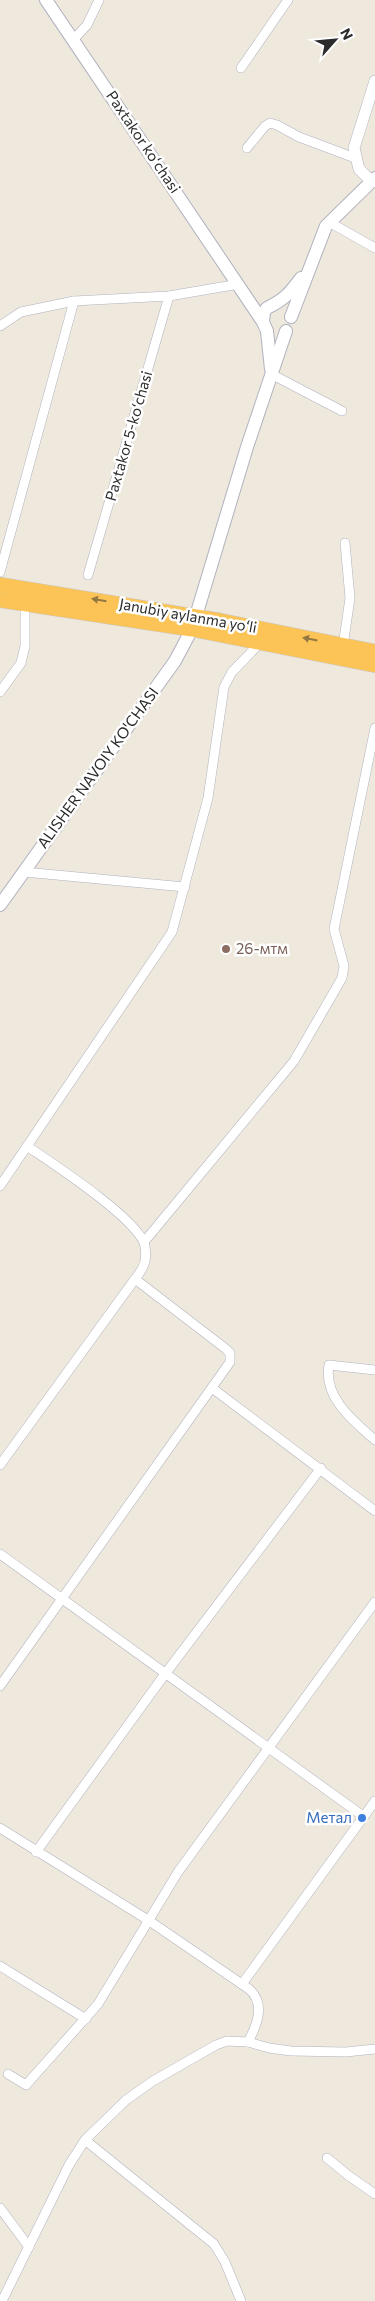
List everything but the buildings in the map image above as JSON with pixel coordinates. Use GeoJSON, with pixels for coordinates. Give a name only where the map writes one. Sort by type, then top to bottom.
{"type":"FeatureCollection","features":[{"type":"Feature","properties":{"kind":"highway","name":"Janubiy aylanma yoʻli"},"geometry":{"type":"LineString","coordinates":[[0,584],[194,623],[375,652]]}},
{"type":"Feature","properties":{"kind":"highway"},"geometry":{"type":"LineString","coordinates":[[0,600],[194,623],[261,642],[375,665]]}},
{"type":"Feature","properties":{"kind":"main road","name":"Paxtakor koʻchasi"},"geometry":{"type":"LineString","coordinates":[[46,0],[239,284]]}},
{"type":"Feature","properties":{"kind":"main road"},"geometry":{"type":"LineString","coordinates":[[239,284],[265,326],[277,334],[286,331],[291,322],[291,317],[312,261],[329,222],[373,180]]}},
{"type":"Feature","properties":{"kind":"main road"},"geometry":{"type":"LineString","coordinates":[[271,374],[264,312],[287,296],[312,261]]}},
{"type":"Feature","properties":{"kind":"main road"},"geometry":{"type":"LineString","coordinates":[[239,284],[272,307],[286,308],[291,317]]}},
{"type":"Feature","properties":{"kind":"main road","name":"ALISHER NAVOIY KO'CHASI"},"geometry":{"type":"LineString","coordinates":[[0,905],[175,661],[194,623],[246,447],[286,331]]}},
{"type":"Feature","properties":{"kind":"street"},"geometry":{"type":"LineString","coordinates":[[73,40],[87,25],[99,0]]}},
{"type":"Feature","properties":{"kind":"street"},"geometry":{"type":"LineString","coordinates":[[241,68],[288,0]]}},
{"type":"Feature","properties":{"kind":"street"},"geometry":{"type":"LineString","coordinates":[[373,180],[359,169],[355,158],[355,139],[375,81]]}},
{"type":"Feature","properties":{"kind":"street"},"geometry":{"type":"LineString","coordinates":[[247,148],[265,126],[270,123],[278,125],[299,137],[355,158]]}},
{"type":"Feature","properties":{"kind":"street"},"geometry":{"type":"LineString","coordinates":[[329,222],[375,248]]}},
{"type":"Feature","properties":{"kind":"street"},"geometry":{"type":"LineString","coordinates":[[0,326],[20,312],[74,301],[169,296],[239,284]]}},
{"type":"Feature","properties":{"kind":"street","name":"Paxtakor 5-koʻchasi"},"geometry":{"type":"LineString","coordinates":[[88,575],[169,296]]}},
{"type":"Feature","properties":{"kind":"street"},"geometry":{"type":"LineString","coordinates":[[0,572],[74,301]]}},
{"type":"Feature","properties":{"kind":"street"},"geometry":{"type":"LineString","coordinates":[[271,374],[342,411]]}},
{"type":"Feature","properties":{"kind":"street"},"geometry":{"type":"LineString","coordinates":[[343,646],[350,598],[345,543]]}},
{"type":"Feature","properties":{"kind":"street"},"geometry":{"type":"LineString","coordinates":[[0,692],[21,663],[25,646],[25,603]]}},
{"type":"Feature","properties":{"kind":"street"},"geometry":{"type":"LineString","coordinates":[[0,1186],[172,932],[208,798],[224,687],[232,672],[261,642]]}},
{"type":"Feature","properties":{"kind":"street"},"geometry":{"type":"LineString","coordinates":[[144,1242],[294,1061],[342,978],[344,966],[334,929],[375,728]]}},
{"type":"Feature","properties":{"kind":"street"},"geometry":{"type":"LineString","coordinates":[[24,872],[185,887]]}},
{"type":"Feature","properties":{"kind":"street"},"geometry":{"type":"LineString","coordinates":[[0,1465],[142,1270],[146,1261],[144,1242],[139,1233],[95,1194],[27,1146]]}},
{"type":"Feature","properties":{"kind":"street"},"geometry":{"type":"LineString","coordinates":[[0,1686],[230,1362],[230,1353],[135,1279]]}},
{"type":"Feature","properties":{"kind":"street"},"geometry":{"type":"LineString","coordinates":[[375,1370],[329,1365],[327,1372],[336,1399],[345,1412],[375,1440]]}},
{"type":"Feature","properties":{"kind":"street"},"geometry":{"type":"LineString","coordinates":[[212,1388],[375,1511]]}},
{"type":"Feature","properties":{"kind":"street"},"geometry":{"type":"LineString","coordinates":[[36,1852],[164,1674],[320,1468]]}},
{"type":"Feature","properties":{"kind":"street"},"geometry":{"type":"LineString","coordinates":[[0,1554],[269,1750],[364,1816]]}},
{"type":"Feature","properties":{"kind":"street"},"geometry":{"type":"LineString","coordinates":[[8,2074],[26,2085],[98,2004],[178,1872],[269,1750],[375,1602]]}},
{"type":"Feature","properties":{"kind":"street"},"geometry":{"type":"LineString","coordinates":[[242,1984],[375,1801]]}},
{"type":"Feature","properties":{"kind":"street"},"geometry":{"type":"LineString","coordinates":[[0,1828],[148,1920],[254,1993],[259,2010],[256,2028],[248,2042]]}},
{"type":"Feature","properties":{"kind":"street"},"geometry":{"type":"LineString","coordinates":[[0,1966],[86,2019]]}},
{"type":"Feature","properties":{"kind":"street"},"geometry":{"type":"LineString","coordinates":[[3,2301],[69,2165],[85,2140],[126,2100],[153,2081],[227,2040],[248,2042],[269,2048],[291,2051],[346,2052],[375,2049]]}},
{"type":"Feature","properties":{"kind":"street"},"geometry":{"type":"LineString","coordinates":[[85,2140],[214,2244],[225,2262],[241,2301]]}},
{"type":"Feature","properties":{"kind":"street"},"geometry":{"type":"LineString","coordinates":[[327,2158],[375,2194]]}},
{"type":"Feature","properties":{"kind":"street"},"geometry":{"type":"LineString","coordinates":[[0,2208],[29,2247]]}},
{"type":"Feature","properties":{"kind":"place","name":"26-мтм"},"geometry":{"type":"Point","coordinates":[226,949]}},
{"type":"Feature","properties":{"kind":"place","name":"Метал"},"geometry":{"type":"Point","coordinates":[362,1818]}}]}
